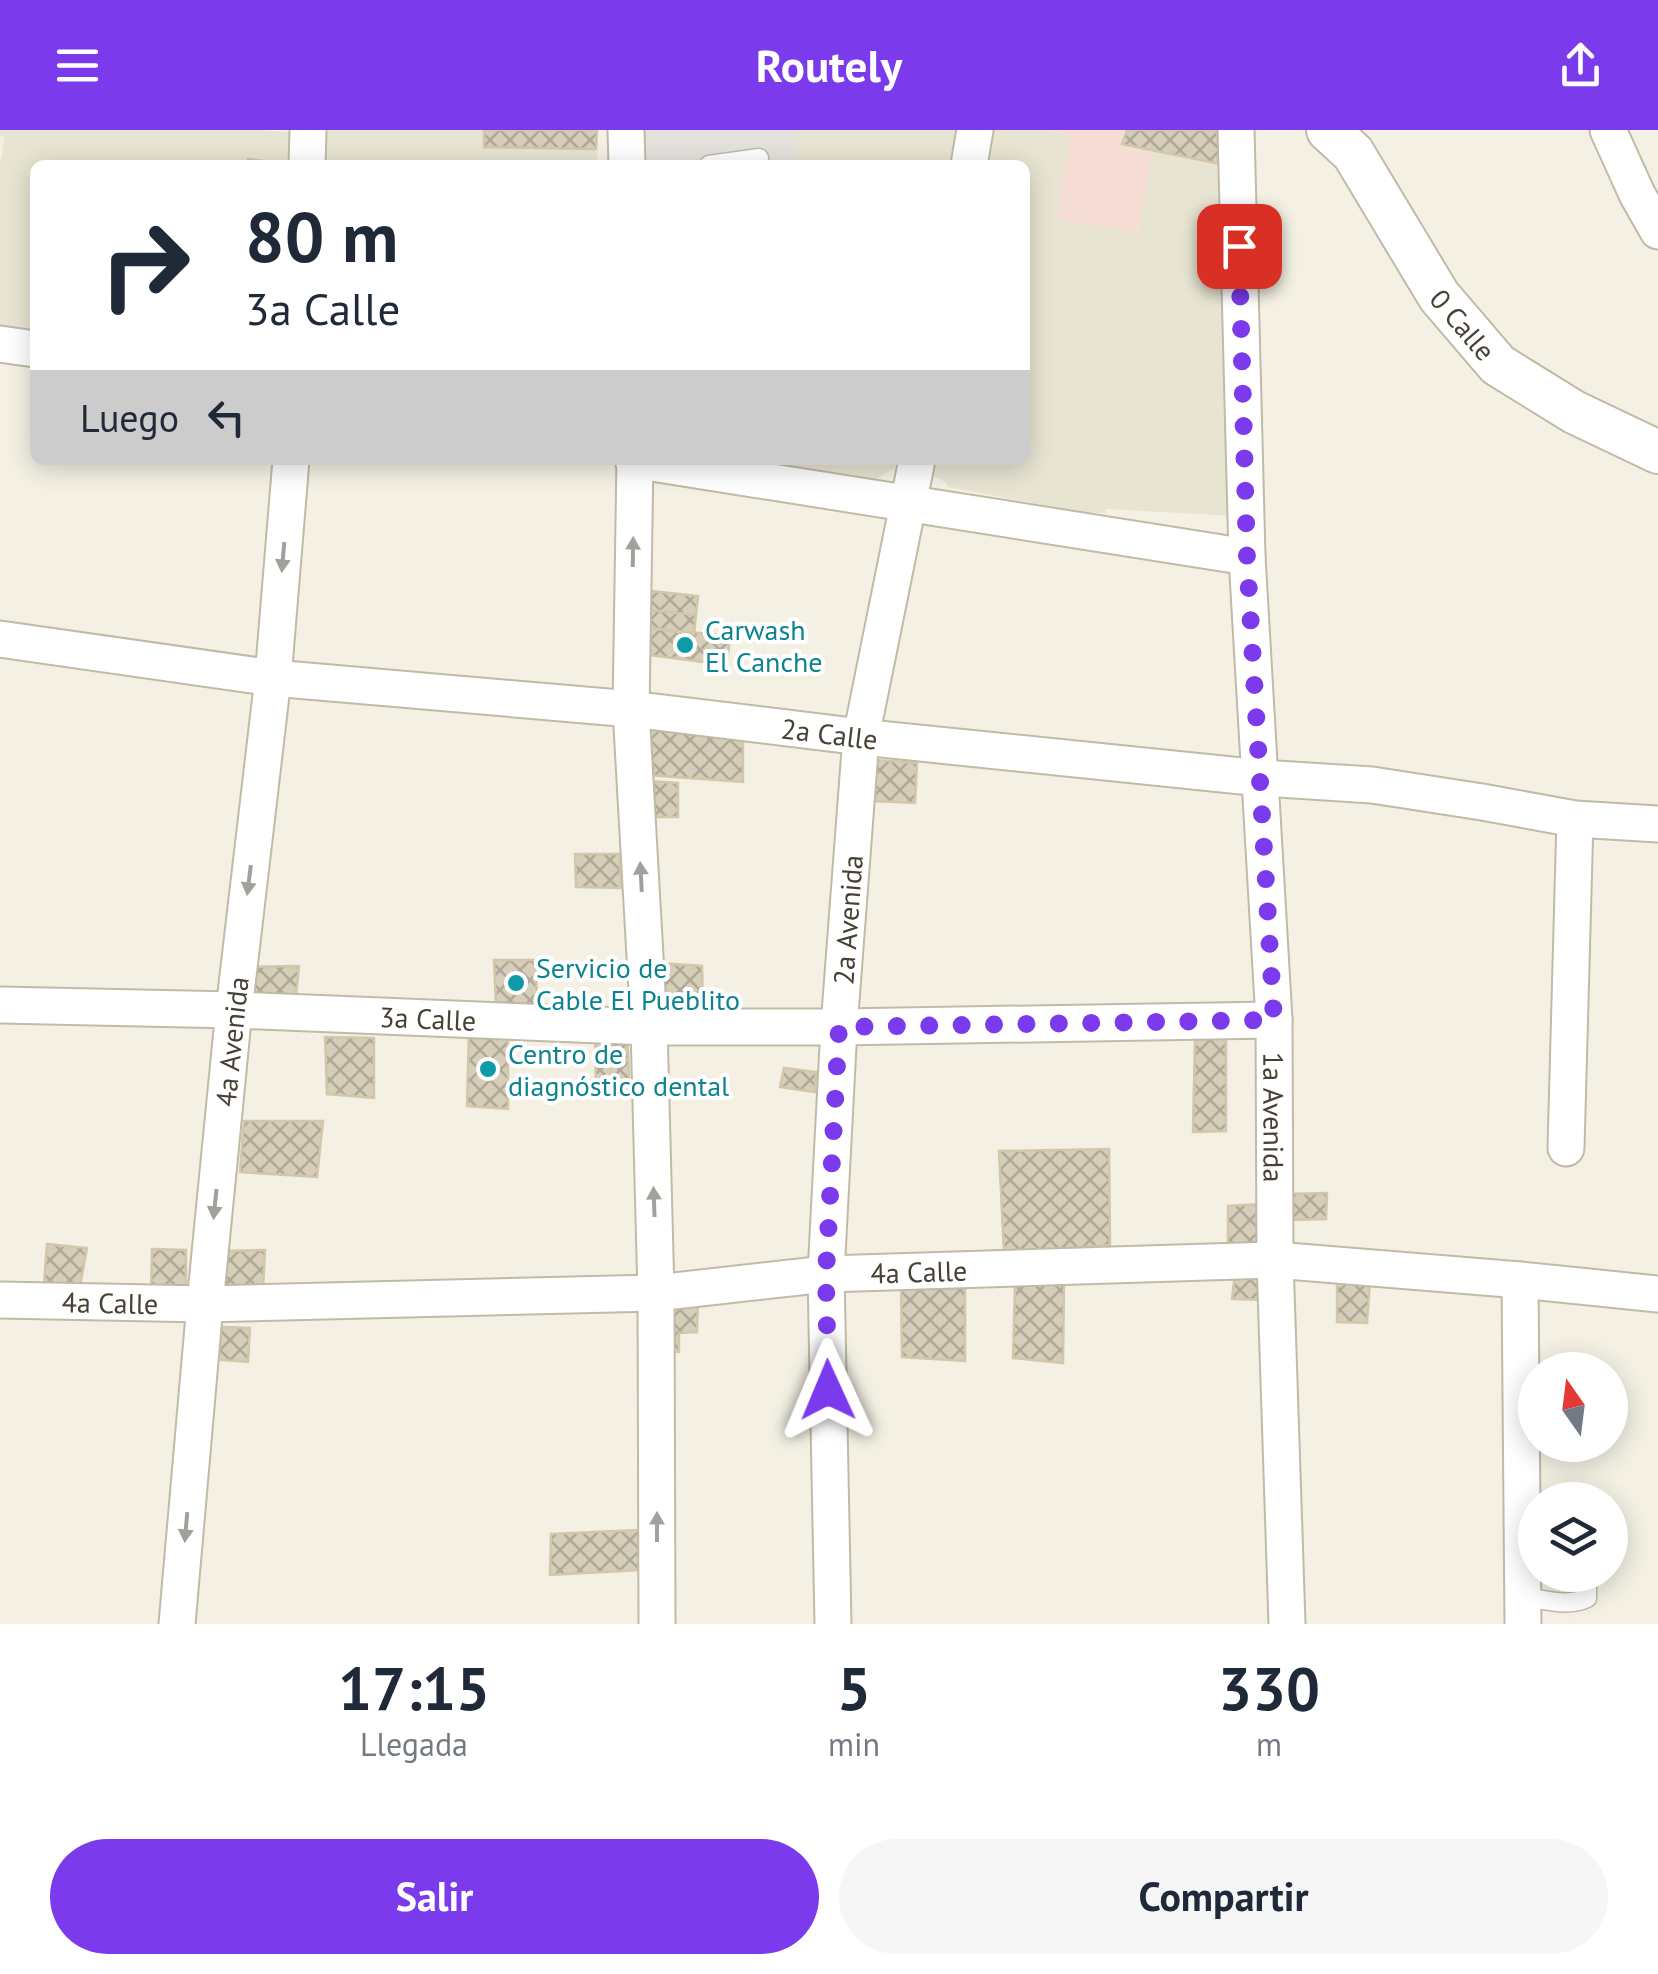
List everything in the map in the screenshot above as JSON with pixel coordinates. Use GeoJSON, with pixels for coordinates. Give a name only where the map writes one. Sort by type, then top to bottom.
{"type":"FeatureCollection","features":[{"type":"Feature","properties":{"kind":"street"},"geometry":{"type":"LineString","coordinates":[[307,160],[308,130]]}},
{"type":"Feature","properties":{"kind":"street"},"geometry":{"type":"LineString","coordinates":[[626,130],[627,160]]}},
{"type":"Feature","properties":{"kind":"street"},"geometry":{"type":"LineString","coordinates":[[970,160],[975,130]]}},
{"type":"Feature","properties":{"kind":"street","name":"1a Avenida"},"geometry":{"type":"LineString","coordinates":[[1236,130],[1247,558],[1274,1020],[1275,1260],[1287,1624]]}},
{"type":"Feature","properties":{"kind":"street","name":"0 Calle"},"geometry":{"type":"LineString","coordinates":[[1328,130],[1353,153],[1438,296],[1498,365],[1574,412],[1658,452]]}},
{"type":"Feature","properties":{"kind":"street"},"geometry":{"type":"LineString","coordinates":[[1608,130],[1658,231]]}},
{"type":"Feature","properties":{"kind":"street"},"geometry":{"type":"LineString","coordinates":[[0,344],[30,348]]}},
{"type":"Feature","properties":{"kind":"street","name":"4a Avenida"},"geometry":{"type":"LineString","coordinates":[[177,1624],[205,1304],[273,678],[291,465]]}},
{"type":"Feature","properties":{"kind":"street"},"geometry":{"type":"LineString","coordinates":[[634,465],[631,709],[649,1027],[656,1293],[657,1624]]}},
{"type":"Feature","properties":{"kind":"street"},"geometry":{"type":"LineString","coordinates":[[665,465],[1247,558]]}},
{"type":"Feature","properties":{"kind":"street","name":"2a Avenida"},"geometry":{"type":"LineString","coordinates":[[832,1624],[826,1274],[839,1027],[861,737],[916,465]]}},
{"type":"Feature","properties":{"kind":"street","name":"2a Calle"},"geometry":{"type":"LineString","coordinates":[[0,639],[273,678],[631,709],[861,737],[1261,778],[1372,785],[1575,818],[1658,824]]}},
{"type":"Feature","properties":{"kind":"street"},"geometry":{"type":"LineString","coordinates":[[1566,1148],[1575,818]]}},
{"type":"Feature","properties":{"kind":"street","name":"3a Calle"},"geometry":{"type":"LineString","coordinates":[[0,1004],[649,1027],[1274,1020]]}},
{"type":"Feature","properties":{"kind":"street","name":"4a Calle"},"geometry":{"type":"LineString","coordinates":[[0,1300],[205,1304],[656,1293],[826,1274],[1275,1260],[1658,1294]]}},
{"type":"Feature","properties":{"kind":"street"},"geometry":{"type":"LineString","coordinates":[[1520,1280],[1523,1610]]}},
{"type":"Feature","properties":{"kind":"lane"},"geometry":{"type":"LineString","coordinates":[[744,160],[758,158]]}},
{"type":"Feature","properties":{"kind":"lane"},"geometry":{"type":"LineString","coordinates":[[1523,1610],[1555,1602],[1581,1602],[1587,1592]]}},
{"type":"Feature","properties":{"kind":"shaded area"},"geometry":{"type":"Polygon","coordinates":[[[0,130],[296,133],[292,160],[30,160],[30,334],[0,328],[0,164],[5,137],[0,136],[0,130]]]}},
{"type":"Feature","properties":{"kind":"shaded area"},"geometry":{"type":"Polygon","coordinates":[[[323,130],[484,130],[484,147],[596,149],[597,160],[320,160],[323,130]]]}},
{"type":"Feature","properties":{"kind":"shaded area"},"geometry":{"type":"Polygon","coordinates":[[[637,130],[798,130],[794,160],[638,160],[637,130]]]}},
{"type":"Feature","properties":{"kind":"shaded area"},"geometry":{"type":"Polygon","coordinates":[[[798,130],[960,130],[953,160],[794,160],[798,130]]]}},
{"type":"Feature","properties":{"kind":"shaded area"},"geometry":{"type":"Polygon","coordinates":[[[985,130],[1047,130],[1072,136],[1056,219],[1138,232],[1152,151],[1220,164],[1237,516],[1105,509],[1105,513],[1045,511],[1043,505],[949,487],[924,471],[925,465],[1030,465],[1030,160],[980,160],[985,130]]]}},
{"type":"Feature","properties":{"kind":"shaded area"},"geometry":{"type":"Polygon","coordinates":[[[1047,130],[1127,130],[1123,144],[1152,151],[1138,232],[1056,219],[1071,136],[1047,130]]]}},
{"type":"Feature","properties":{"kind":"shaded area"},"geometry":{"type":"Polygon","coordinates":[[[780,465],[896,465],[872,481],[795,472],[780,465]]]}},
{"type":"Feature","properties":{"kind":"building"},"geometry":{"type":"Polygon","coordinates":[[[484,130],[597,130],[596,149],[484,147],[484,130]]]}},
{"type":"Feature","properties":{"kind":"building"},"geometry":{"type":"Polygon","coordinates":[[[484,130],[597,130],[596,149],[484,147],[484,130]]]}},
{"type":"Feature","properties":{"kind":"building"},"geometry":{"type":"Polygon","coordinates":[[[1127,130],[1217,130],[1220,164],[1122,144],[1127,130]]]}},
{"type":"Feature","properties":{"kind":"building"},"geometry":{"type":"Polygon","coordinates":[[[643,590],[698,596],[696,615],[642,609],[643,590]]]}},
{"type":"Feature","properties":{"kind":"building"},"geometry":{"type":"Polygon","coordinates":[[[642,609],[696,615],[694,634],[641,627],[642,609]]]}},
{"type":"Feature","properties":{"kind":"building","name":"Carwash El Canche"},"geometry":{"type":"Polygon","coordinates":[[[641,627],[730,636],[727,665],[641,654],[641,627]]]}},
{"type":"Feature","properties":{"kind":"building"},"geometry":{"type":"Polygon","coordinates":[[[651,729],[743,733],[743,782],[647,775],[644,735],[651,729]]]}},
{"type":"Feature","properties":{"kind":"building"},"geometry":{"type":"Polygon","coordinates":[[[875,760],[917,763],[915,803],[874,801],[875,760]]]}},
{"type":"Feature","properties":{"kind":"building"},"geometry":{"type":"Polygon","coordinates":[[[648,781],[678,783],[678,817],[649,817],[648,781]]]}},
{"type":"Feature","properties":{"kind":"building"},"geometry":{"type":"Polygon","coordinates":[[[575,854],[620,854],[621,888],[576,887],[575,854]]]}},
{"type":"Feature","properties":{"kind":"building","name":"Servicio de Cable El Pueblito"},"geometry":{"type":"Polygon","coordinates":[[[494,960],[536,960],[537,1005],[496,1005],[494,960]]]}},
{"type":"Feature","properties":{"kind":"building"},"geometry":{"type":"Polygon","coordinates":[[[658,963],[702,966],[703,1012],[662,1008],[658,963]]]}},
{"type":"Feature","properties":{"kind":"building"},"geometry":{"type":"Polygon","coordinates":[[[299,966],[295,1005],[243,1002],[247,967],[299,966]]]}},
{"type":"Feature","properties":{"kind":"building"},"geometry":{"type":"Polygon","coordinates":[[[595,1030],[627,1030],[630,1097],[596,1097],[595,1030]]]}},
{"type":"Feature","properties":{"kind":"building","name":"Centro de diagnóstico dental"},"geometry":{"type":"Polygon","coordinates":[[[469,1031],[508,1033],[508,1109],[467,1106],[469,1031]]]}},
{"type":"Feature","properties":{"kind":"building"},"geometry":{"type":"Polygon","coordinates":[[[325,1037],[374,1038],[374,1098],[327,1094],[325,1037]]]}},
{"type":"Feature","properties":{"kind":"building"},"geometry":{"type":"Polygon","coordinates":[[[1226,1037],[1226,1131],[1193,1132],[1195,1038],[1226,1037]]]}},
{"type":"Feature","properties":{"kind":"building"},"geometry":{"type":"Polygon","coordinates":[[[784,1068],[816,1072],[815,1092],[780,1087],[784,1068]]]}},
{"type":"Feature","properties":{"kind":"building"},"geometry":{"type":"Polygon","coordinates":[[[244,1121],[323,1121],[317,1177],[240,1172],[244,1121]]]}},
{"type":"Feature","properties":{"kind":"building"},"geometry":{"type":"Polygon","coordinates":[[[1109,1149],[1110,1245],[1004,1253],[999,1151],[1109,1149]]]}},
{"type":"Feature","properties":{"kind":"building"},"geometry":{"type":"Polygon","coordinates":[[[1327,1193],[1326,1219],[1290,1220],[1289,1194],[1327,1193]]]}},
{"type":"Feature","properties":{"kind":"building"},"geometry":{"type":"Polygon","coordinates":[[[1262,1204],[1264,1233],[1253,1244],[1228,1246],[1228,1206],[1262,1204]]]}},
{"type":"Feature","properties":{"kind":"building"},"geometry":{"type":"Polygon","coordinates":[[[47,1244],[87,1248],[80,1286],[44,1285],[47,1244]]]}},
{"type":"Feature","properties":{"kind":"building"},"geometry":{"type":"Polygon","coordinates":[[[152,1249],[186,1250],[186,1283],[177,1295],[151,1293],[152,1249]]]}},
{"type":"Feature","properties":{"kind":"building"},"geometry":{"type":"Polygon","coordinates":[[[265,1250],[263,1289],[222,1288],[224,1251],[265,1250]]]}},
{"type":"Feature","properties":{"kind":"building"},"geometry":{"type":"Polygon","coordinates":[[[1235,1273],[1261,1275],[1269,1300],[1232,1299],[1235,1273]]]}},
{"type":"Feature","properties":{"kind":"building"},"geometry":{"type":"Polygon","coordinates":[[[1370,1281],[1367,1323],[1337,1322],[1337,1282],[1370,1281]]]}},
{"type":"Feature","properties":{"kind":"building"},"geometry":{"type":"Polygon","coordinates":[[[901,1284],[965,1284],[965,1361],[902,1357],[901,1284]]]}},
{"type":"Feature","properties":{"kind":"building"},"geometry":{"type":"Polygon","coordinates":[[[1064,1284],[1063,1363],[1013,1358],[1015,1286],[1064,1284]]]}},
{"type":"Feature","properties":{"kind":"building"},"geometry":{"type":"Polygon","coordinates":[[[698,1296],[697,1332],[679,1333],[679,1352],[661,1351],[661,1297],[698,1296]]]}},
{"type":"Feature","properties":{"kind":"building"},"geometry":{"type":"Polygon","coordinates":[[[221,1327],[250,1328],[248,1362],[210,1359],[212,1334],[221,1327]]]}},
{"type":"Feature","properties":{"kind":"building"},"geometry":{"type":"Polygon","coordinates":[[[639,1530],[639,1570],[550,1575],[551,1534],[639,1530]]]}},
{"type":"Feature","properties":{"kind":"place","name":"Carwash El Canche"},"geometry":{"type":"Point","coordinates":[685,645]}},
{"type":"Feature","properties":{"kind":"place","name":"Servicio de Cable El Pueblito"},"geometry":{"type":"Point","coordinates":[516,983]}},
{"type":"Feature","properties":{"kind":"place","name":"Centro de diagnóstico dental"},"geometry":{"type":"Point","coordinates":[488,1069]}},
{"type":"Feature","properties":{"kind":"route"},"geometry":{"type":"LineString","coordinates":[[828,1390],[826,1274],[839,1027],[1274,1020],[1247,558],[1239,246]]}}]}
